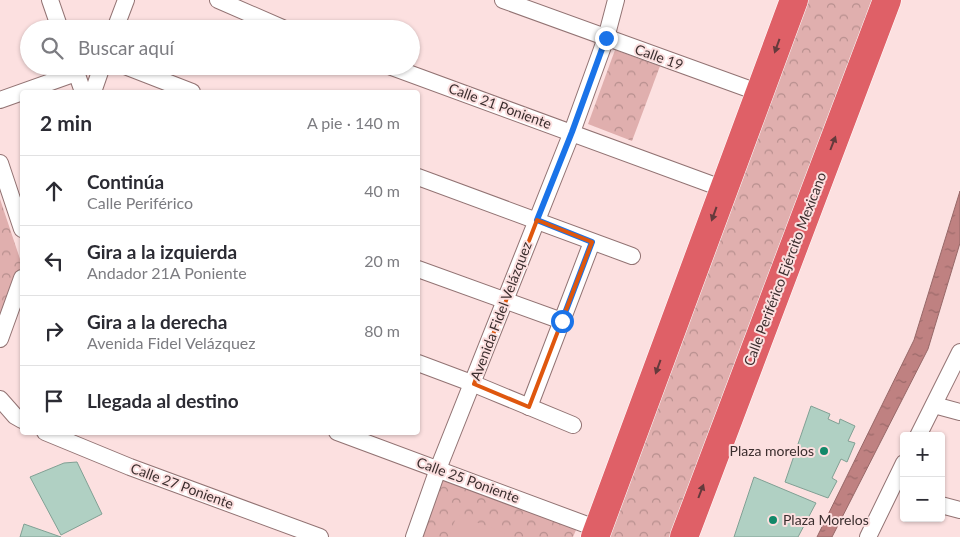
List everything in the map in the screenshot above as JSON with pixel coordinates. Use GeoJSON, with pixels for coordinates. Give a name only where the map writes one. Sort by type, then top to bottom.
{"type":"FeatureCollection","features":[{"type":"Feature","properties":{"kind":"highway"},"geometry":{"type":"LineString","coordinates":[[596,533],[794,0]]}},
{"type":"Feature","properties":{"kind":"highway","name":"Calle Periférico Ejército Mexicano"},"geometry":{"type":"LineString","coordinates":[[684,537],[887,0]]}},
{"type":"Feature","properties":{"kind":"street"},"geometry":{"type":"LineString","coordinates":[[50,0],[57,20]]}},
{"type":"Feature","properties":{"kind":"street"},"geometry":{"type":"LineString","coordinates":[[119,20],[126,0]]}},
{"type":"Feature","properties":{"kind":"street"},"geometry":{"type":"LineString","coordinates":[[218,0],[264,20]]}},
{"type":"Feature","properties":{"kind":"street","name":"Calle 19"},"geometry":{"type":"LineString","coordinates":[[503,0],[760,93]]}},
{"type":"Feature","properties":{"kind":"street","name":"Avenida Fidel Velázquez"},"geometry":{"type":"LineString","coordinates":[[414,537],[438,469],[474,384],[504,301],[572,132],[606,38],[616,0]]}},
{"type":"Feature","properties":{"kind":"street"},"geometry":{"type":"LineString","coordinates":[[25,90],[62,75]]}},
{"type":"Feature","properties":{"kind":"street"},"geometry":{"type":"LineString","coordinates":[[77,75],[82,90]]}},
{"type":"Feature","properties":{"kind":"street"},"geometry":{"type":"LineString","coordinates":[[94,90],[99,75]]}},
{"type":"Feature","properties":{"kind":"street"},"geometry":{"type":"LineString","coordinates":[[148,75],[187,90]]}},
{"type":"Feature","properties":{"kind":"street","name":"Calle 21 Poniente"},"geometry":{"type":"LineString","coordinates":[[414,75],[724,189]]}},
{"type":"Feature","properties":{"kind":"street"},"geometry":{"type":"LineString","coordinates":[[0,100],[20,92]]}},
{"type":"Feature","properties":{"kind":"street"},"geometry":{"type":"LineString","coordinates":[[0,163],[20,222]]}},
{"type":"Feature","properties":{"kind":"street"},"geometry":{"type":"LineString","coordinates":[[420,177],[632,256]]}},
{"type":"Feature","properties":{"kind":"street"},"geometry":{"type":"LineString","coordinates":[[529,406],[592,242]]}},
{"type":"Feature","properties":{"kind":"street"},"geometry":{"type":"LineString","coordinates":[[420,270],[562,321]]}},
{"type":"Feature","properties":{"kind":"street"},"geometry":{"type":"LineString","coordinates":[[0,339],[20,284]]}},
{"type":"Feature","properties":{"kind":"street"},"geometry":{"type":"LineString","coordinates":[[920,432],[960,352]]}},
{"type":"Feature","properties":{"kind":"street"},"geometry":{"type":"LineString","coordinates":[[420,364],[573,425]]}},
{"type":"Feature","properties":{"kind":"street"},"geometry":{"type":"LineString","coordinates":[[0,399],[20,419]]}},
{"type":"Feature","properties":{"kind":"street"},"geometry":{"type":"LineString","coordinates":[[934,405],[960,412]]}},
{"type":"Feature","properties":{"kind":"street","name":"Calle 27 Poniente"},"geometry":{"type":"LineString","coordinates":[[52,435],[130,467],[320,537]]}},
{"type":"Feature","properties":{"kind":"street","name":"Calle 25 Poniente"},"geometry":{"type":"LineString","coordinates":[[345,435],[438,469],[596,533]]}},
{"type":"Feature","properties":{"kind":"street"},"geometry":{"type":"LineString","coordinates":[[868,537],[897,492],[901,477]]}},
{"type":"Feature","properties":{"kind":"street"},"geometry":{"type":"LineString","coordinates":[[945,506],[960,510]]}},
{"type":"Feature","properties":{"kind":"highlighted area"},"geometry":{"type":"Polygon","coordinates":[[[537,220],[592,242],[529,407],[474,384],[537,220]]]}},
{"type":"Feature","properties":{"kind":"green space"},"geometry":{"type":"Polygon","coordinates":[[[795,0],[880,0],[680,537],[597,537],[795,0]]]}},
{"type":"Feature","properties":{"kind":"green space"},"geometry":{"type":"Polygon","coordinates":[[[615,50],[660,66],[632,141],[588,124],[615,50]]]}},
{"type":"Feature","properties":{"kind":"green space"},"geometry":{"type":"Polygon","coordinates":[[[0,199],[20,259],[20,271],[0,330],[0,199]]]}},
{"type":"Feature","properties":{"kind":"green space"},"geometry":{"type":"Polygon","coordinates":[[[438,471],[579,523],[573,537],[415,537],[438,471]]]}},
{"type":"Feature","properties":{"kind":"green space"},"geometry":{"type":"Polygon","coordinates":[[[457,515],[505,533],[504,537],[449,537],[457,515]]]}},
{"type":"Feature","properties":{"kind":"water"},"geometry":{"type":"Polygon","coordinates":[[[960,191],[960,243],[928,349],[832,537],[817,537],[914,340],[960,191]]]}},
{"type":"Feature","properties":{"kind":"building","name":"Plaza morelos"},"geometry":{"type":"Polygon","coordinates":[[[811,406],[830,414],[828,419],[839,424],[840,419],[855,426],[848,441],[855,443],[847,462],[841,459],[832,478],[837,481],[828,498],[785,482],[811,406]]]}},
{"type":"Feature","properties":{"kind":"building"},"geometry":{"type":"Polygon","coordinates":[[[77,462],[102,514],[61,535],[30,477],[64,463],[77,462]]]}},
{"type":"Feature","properties":{"kind":"building","name":"Plaza Morelos"},"geometry":{"type":"Polygon","coordinates":[[[754,477],[816,503],[798,537],[734,537],[754,477]]]}},
{"type":"Feature","properties":{"kind":"building"},"geometry":{"type":"Polygon","coordinates":[[[24,524],[61,537],[20,537],[24,524]]]}},
{"type":"Feature","properties":{"kind":"place","name":"Plaza morelos"},"geometry":{"type":"Point","coordinates":[824,451]}},
{"type":"Feature","properties":{"kind":"place","name":"Plaza Morelos"},"geometry":{"type":"Point","coordinates":[773,520]}},
{"type":"Feature","properties":{"kind":"route"},"geometry":{"type":"LineString","coordinates":[[562,321],[592,242],[537,220],[572,132],[606,38]]}}]}
